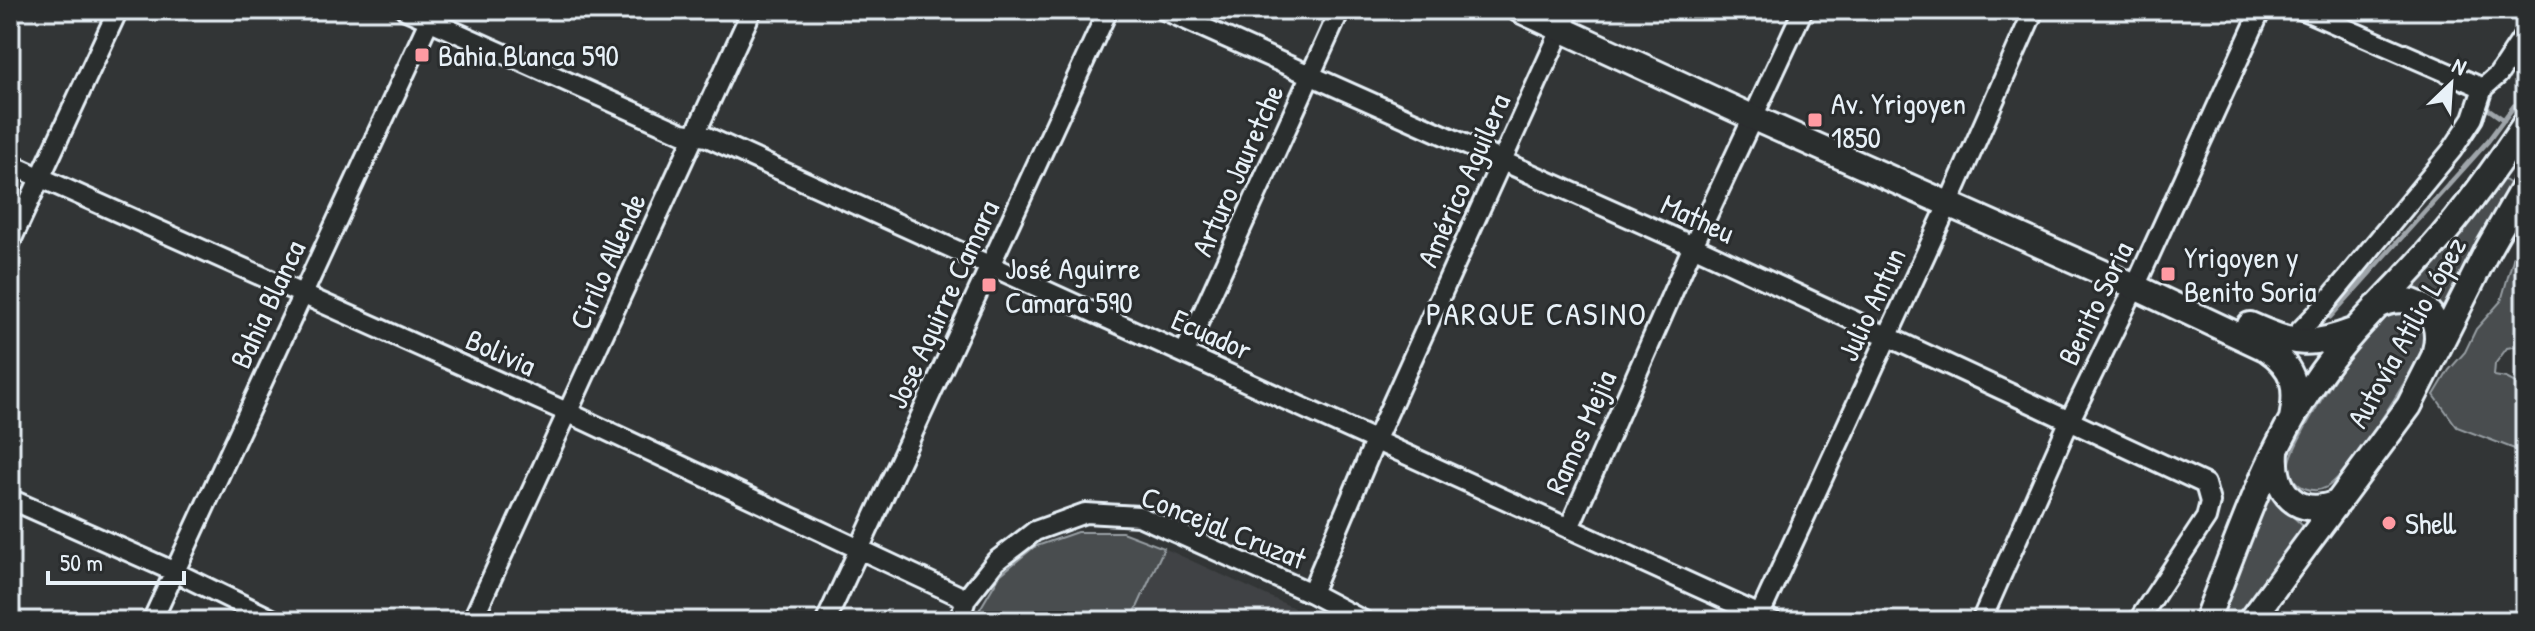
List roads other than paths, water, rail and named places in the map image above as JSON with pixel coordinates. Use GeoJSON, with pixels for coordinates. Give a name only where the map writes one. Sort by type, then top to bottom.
{"type":"FeatureCollection","features":[{"type":"Feature","properties":{"kind":"main road"},"geometry":{"type":"LineString","coordinates":[[1520,10],[1564,16],[1757,111],[1950,198],[2138,281],[2290,341],[2319,342],[2353,331]]}},
{"type":"Feature","properties":{"kind":"main road","name":"Autovía Atilio López"},"geometry":{"type":"LineString","coordinates":[[2206,621],[2256,491],[2292,419],[2320,375],[2353,331],[2459,215],[2525,124]]}},
{"type":"Feature","properties":{"kind":"main road","name":"Autovía Atilio López"},"geometry":{"type":"LineString","coordinates":[[2250,621],[2409,406],[2488,249],[2525,184]]}},
{"type":"Feature","properties":{"kind":"main road"},"geometry":{"type":"LineString","coordinates":[[2138,281],[2280,358],[2289,370],[2293,383],[2296,399],[2292,419]]}},
{"type":"Feature","properties":{"kind":"main road"},"geometry":{"type":"LineString","coordinates":[[2376,307],[2397,298],[2419,304],[2434,322],[2437,332],[2433,357]]}},
{"type":"Feature","properties":{"kind":"main road"},"geometry":{"type":"LineString","coordinates":[[2276,449],[2276,475],[2286,494],[2307,508],[2328,507],[2339,502]]}},
{"type":"Feature","properties":{"kind":"street"},"geometry":{"type":"LineString","coordinates":[[10,243],[118,10]]}},
{"type":"Feature","properties":{"kind":"street","name":"Ecuador"},"geometry":{"type":"LineString","coordinates":[[406,10],[431,15],[682,133],[707,137],[1376,439],[1764,619]]}},
{"type":"Feature","properties":{"kind":"street","name":"Cirilo Allende"},"geometry":{"type":"LineString","coordinates":[[472,621],[752,10]]}},
{"type":"Feature","properties":{"kind":"street","name":"Jose Aguirre Camara"},"geometry":{"type":"LineString","coordinates":[[826,621],[1108,10]]}},
{"type":"Feature","properties":{"kind":"street","name":"Matheu"},"geometry":{"type":"LineString","coordinates":[[1164,10],[1693,246],[2205,484],[2210,502],[2206,518],[2138,621]]}},
{"type":"Feature","properties":{"kind":"street","name":"Arturo Jauretche"},"geometry":{"type":"LineString","coordinates":[[1185,352],[1340,10]]}},
{"type":"Feature","properties":{"kind":"street","name":"Ramos Mejia"},"geometry":{"type":"LineString","coordinates":[[1569,528],[1693,246],[1803,10]]}},
{"type":"Feature","properties":{"kind":"street","name":"Julio Antun"},"geometry":{"type":"LineString","coordinates":[[1764,619],[1886,336],[2034,10]]}},
{"type":"Feature","properties":{"kind":"street","name":"Benito Soria"},"geometry":{"type":"LineString","coordinates":[[1981,621],[2069,422],[2138,281],[2261,10]]}},
{"type":"Feature","properties":{"kind":"street"},"geometry":{"type":"LineString","coordinates":[[2303,10],[2483,88]]}},
{"type":"Feature","properties":{"kind":"street","name":"Bahia Blanca"},"geometry":{"type":"LineString","coordinates":[[152,621],[431,15]]}},
{"type":"Feature","properties":{"kind":"street","name":"Américo Aguilera"},"geometry":{"type":"LineString","coordinates":[[1311,593],[1376,439],[1504,161],[1564,16]]}},
{"type":"Feature","properties":{"kind":"street"},"geometry":{"type":"LineString","coordinates":[[2290,341],[2322,308],[2459,141],[2473,118],[2483,88],[2498,75],[2525,34]]}},
{"type":"Feature","properties":{"kind":"street","name":"Bolivia"},"geometry":{"type":"LineString","coordinates":[[10,164],[569,413],[966,599]]}},
{"type":"Feature","properties":{"kind":"street"},"geometry":{"type":"LineString","coordinates":[[10,499],[175,572],[276,621]]}},
{"type":"Feature","properties":{"kind":"street","name":"Concejal Cruzat"},"geometry":{"type":"LineString","coordinates":[[959,621],[966,599],[996,561],[1035,531],[1085,513],[1139,516],[1311,593],[1364,621]]}},
{"type":"Feature","properties":{"kind":"waterway"},"geometry":{"type":"LineString","coordinates":[[2484,106],[2504,120]]}},
{"type":"Feature","properties":{"kind":"waterway"},"geometry":{"type":"LineString","coordinates":[[2330,317],[2488,141],[2514,106]]}},
{"type":"Feature","properties":{"kind":"place","name":"Bahia Blanca 590"},"geometry":{"type":"Point","coordinates":[422,55]}},
{"type":"Feature","properties":{"kind":"place","name":"Av. Yrigoyen 1850"},"geometry":{"type":"Point","coordinates":[1815,120]}},
{"type":"Feature","properties":{"kind":"place","name":"Yrigoyen y Benito Soria"},"geometry":{"type":"Point","coordinates":[2168,274]}},
{"type":"Feature","properties":{"kind":"place","name":"José Aguirre Camara 590"},"geometry":{"type":"Point","coordinates":[989,285]}},
{"type":"Feature","properties":{"kind":"place","name":"Shell"},"geometry":{"type":"Point","coordinates":[2389,523]}},
{"type":"Feature","properties":{"kind":"district","name":"PARQUE CASINO"},"geometry":{"type":"Point","coordinates":[1537,313]}}]}
